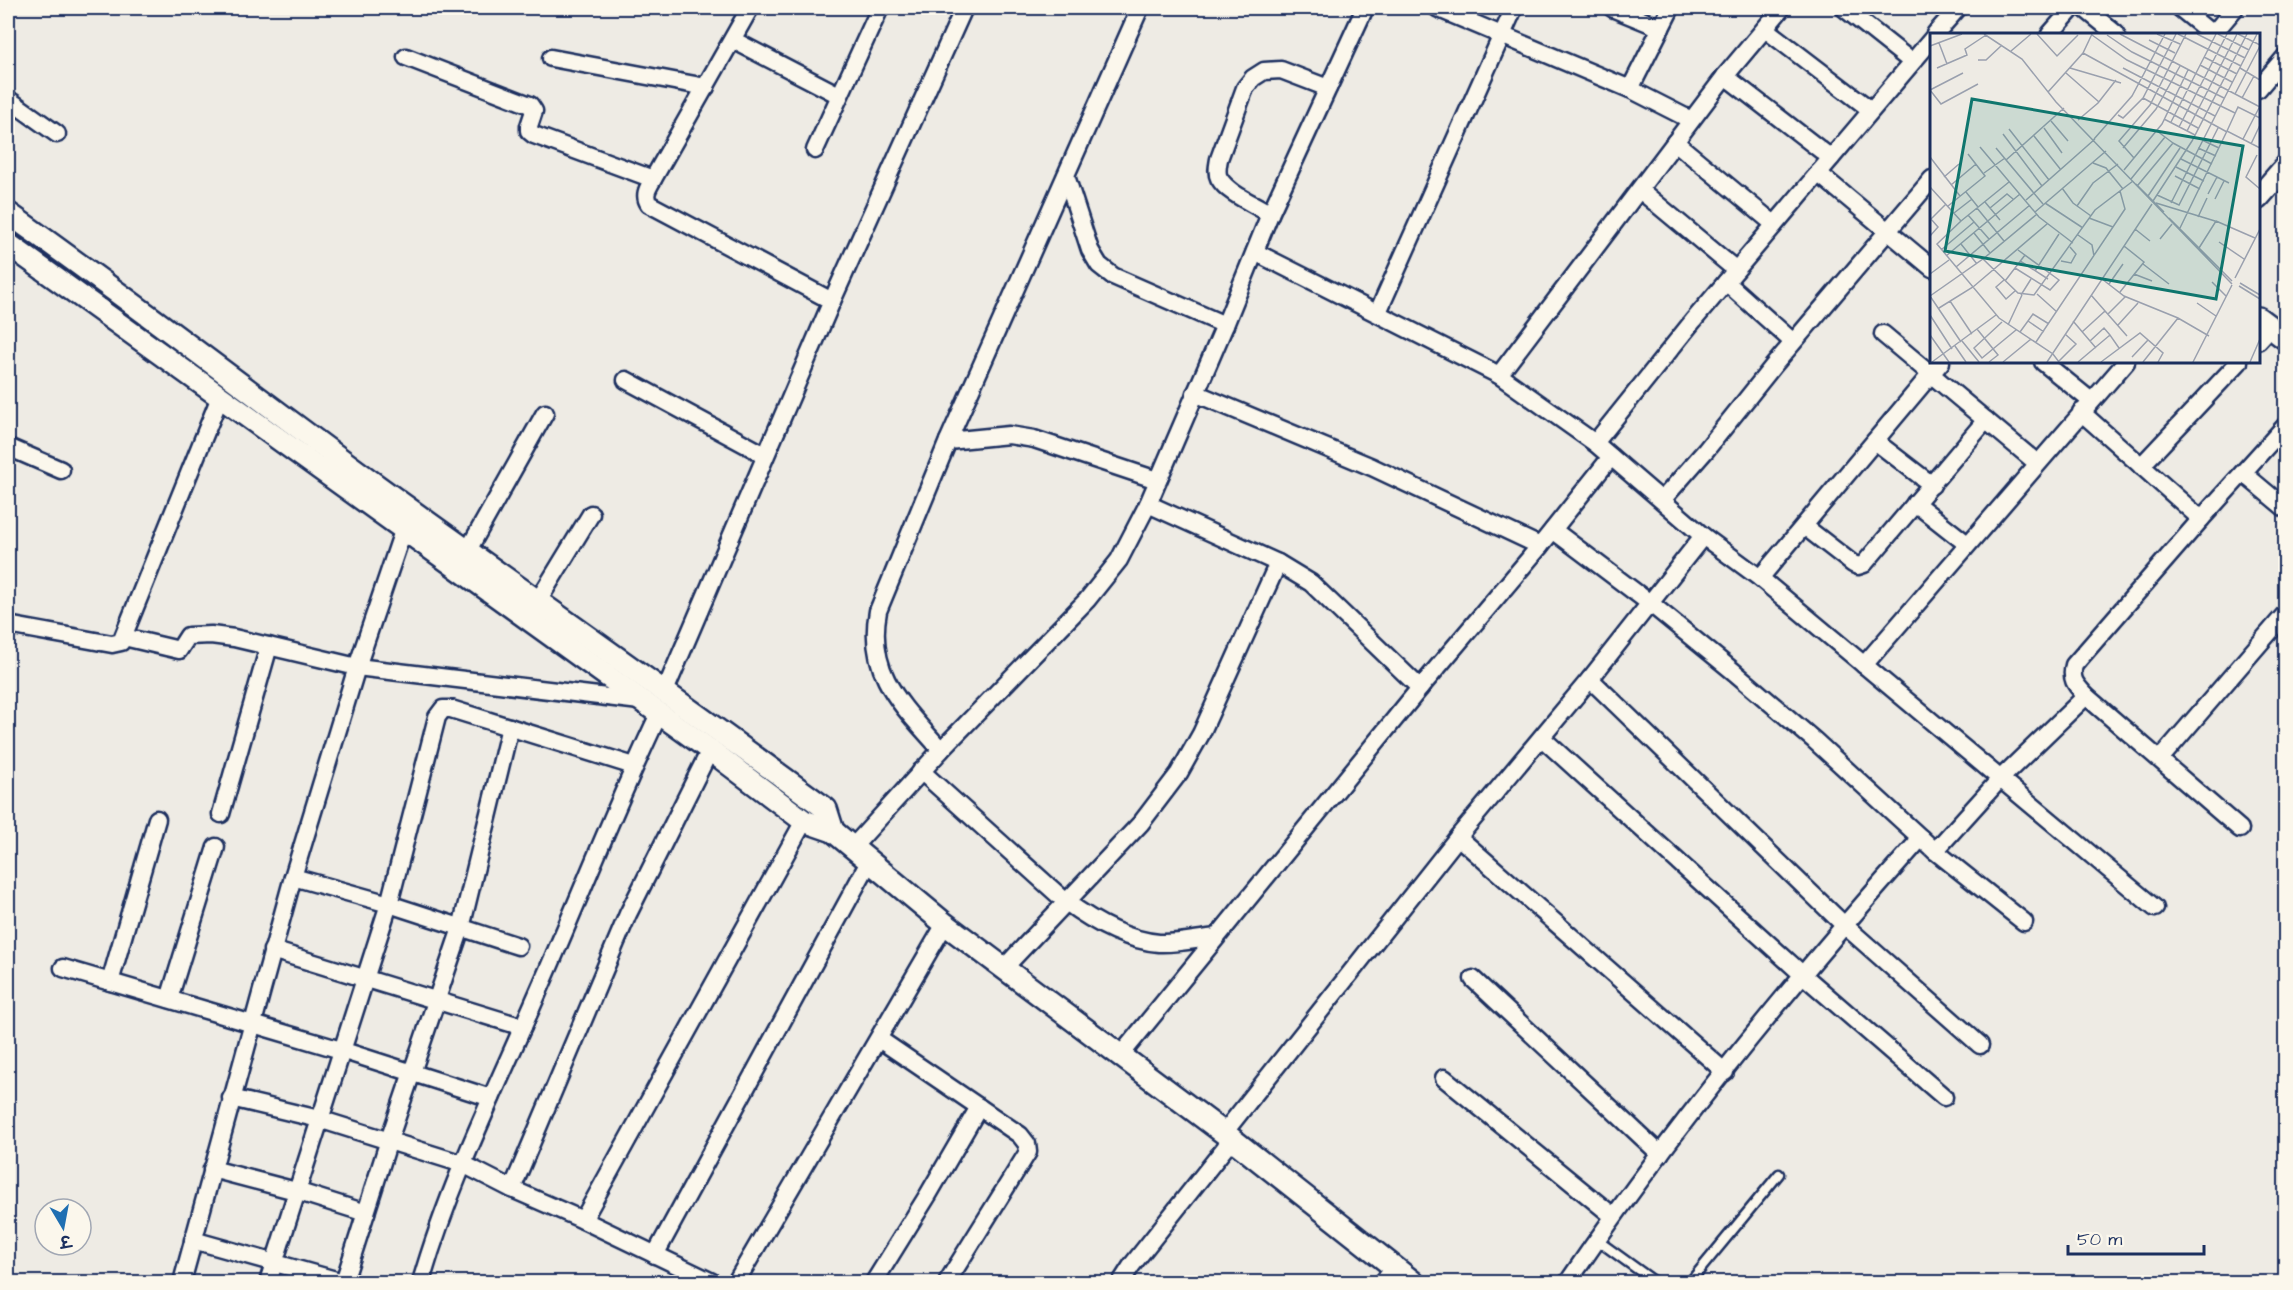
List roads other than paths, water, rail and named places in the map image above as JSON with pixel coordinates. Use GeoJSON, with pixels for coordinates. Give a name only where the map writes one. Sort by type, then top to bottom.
{"type":"FeatureCollection","features":[{"type":"Feature","properties":{"kind":"street"},"geometry":{"type":"LineString","coordinates":[[750,8],[653,179],[646,193],[646,199],[649,204],[832,301]]}},
{"type":"Feature","properties":{"kind":"street"},"geometry":{"type":"LineString","coordinates":[[815,150],[880,8]]}},
{"type":"Feature","properties":{"kind":"street"},"geometry":{"type":"LineString","coordinates":[[665,691],[832,301],[964,8]]}},
{"type":"Feature","properties":{"kind":"street"},"geometry":{"type":"LineString","coordinates":[[941,750],[897,699],[884,678],[875,650],[874,631],[878,611],[948,441],[1140,8]]}},
{"type":"Feature","properties":{"kind":"street"},"geometry":{"type":"LineString","coordinates":[[852,848],[921,771],[1105,579],[1119,560],[1148,504],[1270,214],[1365,8]]}},
{"type":"Feature","properties":{"kind":"street"},"geometry":{"type":"LineString","coordinates":[[1437,8],[1630,89],[1691,120]]}},
{"type":"Feature","properties":{"kind":"street"},"geometry":{"type":"LineString","coordinates":[[1378,312],[1514,8]]}},
{"type":"Feature","properties":{"kind":"street"},"geometry":{"type":"LineString","coordinates":[[1612,8],[1661,28]]}},
{"type":"Feature","properties":{"kind":"street"},"geometry":{"type":"LineString","coordinates":[[1630,89],[1671,8]]}},
{"type":"Feature","properties":{"kind":"street"},"geometry":{"type":"LineString","coordinates":[[1499,375],[1691,120],[1782,8]]}},
{"type":"Feature","properties":{"kind":"street"},"geometry":{"type":"LineString","coordinates":[[1844,8],[1921,60]]}},
{"type":"Feature","properties":{"kind":"street"},"geometry":{"type":"LineString","coordinates":[[1936,33],[1958,8]]}},
{"type":"Feature","properties":{"kind":"street"},"geometry":{"type":"LineString","coordinates":[[2051,33],[2073,8]]}},
{"type":"Feature","properties":{"kind":"street"},"geometry":{"type":"LineString","coordinates":[[2084,8],[2115,33]]}},
{"type":"Feature","properties":{"kind":"street"},"geometry":{"type":"LineString","coordinates":[[2180,8],[2211,33]]}},
{"type":"Feature","properties":{"kind":"street"},"geometry":{"type":"LineString","coordinates":[[2213,33],[2235,8]]}},
{"type":"Feature","properties":{"kind":"street"},"geometry":{"type":"LineString","coordinates":[[1765,29],[1871,110]]}},
{"type":"Feature","properties":{"kind":"street"},"geometry":{"type":"LineString","coordinates":[[733,40],[839,95]]}},
{"type":"Feature","properties":{"kind":"street"},"geometry":{"type":"LineString","coordinates":[[1595,443],[1774,224],[1871,110],[1921,60],[1930,43]]}},
{"type":"Feature","properties":{"kind":"street"},"geometry":{"type":"LineString","coordinates":[[2260,88],[2286,56]]}},
{"type":"Feature","properties":{"kind":"street"},"geometry":{"type":"LineString","coordinates":[[406,57],[530,105],[534,111],[529,131],[534,135],[653,179]]}},
{"type":"Feature","properties":{"kind":"street"},"geometry":{"type":"LineString","coordinates":[[551,58],[706,87]]}},
{"type":"Feature","properties":{"kind":"street"},"geometry":{"type":"LineString","coordinates":[[1270,214],[1231,190],[1219,178],[1217,170],[1245,88],[1253,78],[1264,71],[1281,70],[1328,88]]}},
{"type":"Feature","properties":{"kind":"street"},"geometry":{"type":"LineString","coordinates":[[1725,76],[1831,158]]}},
{"type":"Feature","properties":{"kind":"street"},"geometry":{"type":"LineString","coordinates":[[8,99],[57,134]]}},
{"type":"Feature","properties":{"kind":"street"},"geometry":{"type":"LineString","coordinates":[[1675,142],[1774,224]]}},
{"type":"Feature","properties":{"kind":"street"},"geometry":{"type":"LineString","coordinates":[[2260,197],[2286,166]]}},
{"type":"Feature","properties":{"kind":"street"},"geometry":{"type":"LineString","coordinates":[[1818,173],[1930,266]]}},
{"type":"Feature","properties":{"kind":"street"},"geometry":{"type":"LineString","coordinates":[[1066,176],[1090,250],[1099,265],[1113,276],[1225,325]]}},
{"type":"Feature","properties":{"kind":"street"},"geometry":{"type":"LineString","coordinates":[[1662,499],[1717,437],[1793,342],[1930,181]]}},
{"type":"Feature","properties":{"kind":"street"},"geometry":{"type":"LineString","coordinates":[[1640,190],[1731,276],[1793,342]]}},
{"type":"Feature","properties":{"kind":"street"},"geometry":{"type":"LineString","coordinates":[[8,213],[826,809],[833,831]]}},
{"type":"Feature","properties":{"kind":"street"},"geometry":{"type":"LineString","coordinates":[[8,244],[403,531],[710,750],[804,821],[833,831],[1002,969],[1228,1136],[1389,1276],[1413,1282]]}},
{"type":"Feature","properties":{"kind":"street"},"geometry":{"type":"LineString","coordinates":[[1255,252],[1499,375],[1595,443],[1703,536],[1760,578],[2156,908]]}},
{"type":"Feature","properties":{"kind":"street"},"geometry":{"type":"LineString","coordinates":[[1883,334],[1936,367],[1986,420],[2037,463]]}},
{"type":"Feature","properties":{"kind":"street"},"geometry":{"type":"LineString","coordinates":[[2044,363],[2141,466],[2201,519]]}},
{"type":"Feature","properties":{"kind":"street"},"geometry":{"type":"LineString","coordinates":[[1864,665],[2125,363]]}},
{"type":"Feature","properties":{"kind":"street"},"geometry":{"type":"LineString","coordinates":[[2141,466],[2238,363]]}},
{"type":"Feature","properties":{"kind":"street"},"geometry":{"type":"LineString","coordinates":[[1760,578],[1936,367]]}},
{"type":"Feature","properties":{"kind":"street"},"geometry":{"type":"LineString","coordinates":[[626,380],[765,455]]}},
{"type":"Feature","properties":{"kind":"street"},"geometry":{"type":"LineString","coordinates":[[1195,393],[1372,466],[1540,546]]}},
{"type":"Feature","properties":{"kind":"street"},"geometry":{"type":"LineString","coordinates":[[8,625],[112,644],[121,642],[220,397]]}},
{"type":"Feature","properties":{"kind":"street"},"geometry":{"type":"LineString","coordinates":[[468,550],[545,413]]}},
{"type":"Feature","properties":{"kind":"street"},"geometry":{"type":"LineString","coordinates":[[1804,526],[1853,564],[1858,566],[1864,564],[1986,420]]}},
{"type":"Feature","properties":{"kind":"street"},"geometry":{"type":"LineString","coordinates":[[2240,829],[2086,696],[2073,682],[2071,675],[2074,665],[2201,519],[2286,426]]}},
{"type":"Feature","properties":{"kind":"street"},"geometry":{"type":"LineString","coordinates":[[948,441],[1009,435],[1034,439],[1157,480]]}},
{"type":"Feature","properties":{"kind":"street"},"geometry":{"type":"LineString","coordinates":[[1875,441],[1932,485]]}},
{"type":"Feature","properties":{"kind":"street"},"geometry":{"type":"LineString","coordinates":[[8,447],[61,470]]}},
{"type":"Feature","properties":{"kind":"street"},"geometry":{"type":"LineString","coordinates":[[1120,1056],[1611,457]]}},
{"type":"Feature","properties":{"kind":"street"},"geometry":{"type":"LineString","coordinates":[[2243,473],[2286,509]]}},
{"type":"Feature","properties":{"kind":"street"},"geometry":{"type":"LineString","coordinates":[[1915,503],[1967,544]]}},
{"type":"Feature","properties":{"kind":"street"},"geometry":{"type":"LineString","coordinates":[[1148,504],[1278,563],[1311,583],[1420,688]]}},
{"type":"Feature","properties":{"kind":"street"},"geometry":{"type":"LineString","coordinates":[[538,601],[591,514]]}},
{"type":"Feature","properties":{"kind":"street"},"geometry":{"type":"LineString","coordinates":[[1553,530],[1651,604],[1805,733],[1935,851],[2024,922]]}},
{"type":"Feature","properties":{"kind":"street"},"geometry":{"type":"LineString","coordinates":[[182,1282],[293,877],[357,667],[403,531]]}},
{"type":"Feature","properties":{"kind":"street"},"geometry":{"type":"LineString","coordinates":[[1121,1282],[1228,1136],[1458,837],[1542,738],[1703,536]]}},
{"type":"Feature","properties":{"kind":"street"},"geometry":{"type":"LineString","coordinates":[[1002,969],[1141,823],[1179,773],[1201,734],[1278,563]]}},
{"type":"Feature","properties":{"kind":"street"},"geometry":{"type":"LineString","coordinates":[[2160,759],[2286,613]]}},
{"type":"Feature","properties":{"kind":"street"},"geometry":{"type":"LineString","coordinates":[[124,637],[174,650],[179,650],[185,639],[194,634],[234,638],[357,667],[640,701]]}},
{"type":"Feature","properties":{"kind":"street"},"geometry":{"type":"LineString","coordinates":[[221,814],[269,646]]}},
{"type":"Feature","properties":{"kind":"street"},"geometry":{"type":"LineString","coordinates":[[1590,679],[1843,924],[1980,1045]]}},
{"type":"Feature","properties":{"kind":"street"},"geometry":{"type":"LineString","coordinates":[[1935,851],[2000,779],[2086,696]]}},
{"type":"Feature","properties":{"kind":"street"},"geometry":{"type":"LineString","coordinates":[[268,1282],[389,904],[437,717],[443,709],[452,709],[634,765]]}},
{"type":"Feature","properties":{"kind":"street"},"geometry":{"type":"LineString","coordinates":[[421,1282],[463,1164],[634,765],[659,714]]}},
{"type":"Feature","properties":{"kind":"street"},"geometry":{"type":"LineString","coordinates":[[193,1240],[344,1282],[435,1000],[461,928],[510,727]]}},
{"type":"Feature","properties":{"kind":"street"},"geometry":{"type":"LineString","coordinates":[[1542,738],[1803,975],[1944,1097]]}},
{"type":"Feature","properties":{"kind":"street"},"geometry":{"type":"LineString","coordinates":[[512,1189],[628,914],[710,750]]}},
{"type":"Feature","properties":{"kind":"street"},"geometry":{"type":"LineString","coordinates":[[921,771],[1065,901],[1089,919],[1125,935],[1160,943],[1216,937]]}},
{"type":"Feature","properties":{"kind":"street"},"geometry":{"type":"LineString","coordinates":[[110,982],[157,819]]}},
{"type":"Feature","properties":{"kind":"street"},"geometry":{"type":"LineString","coordinates":[[582,1221],[804,821]]}},
{"type":"Feature","properties":{"kind":"street"},"geometry":{"type":"LineString","coordinates":[[1458,837],[1725,1072]]}},
{"type":"Feature","properties":{"kind":"street"},"geometry":{"type":"LineString","coordinates":[[1568,1282],[1613,1216],[1725,1072],[1843,924],[1921,838]]}},
{"type":"Feature","properties":{"kind":"street"},"geometry":{"type":"LineString","coordinates":[[169,999],[216,847]]}},
{"type":"Feature","properties":{"kind":"street"},"geometry":{"type":"LineString","coordinates":[[655,1255],[869,862]]}},
{"type":"Feature","properties":{"kind":"street"},"geometry":{"type":"LineString","coordinates":[[293,877],[389,904],[518,946]]}},
{"type":"Feature","properties":{"kind":"street"},"geometry":{"type":"LineString","coordinates":[[736,1282],[945,924]]}},
{"type":"Feature","properties":{"kind":"street"},"geometry":{"type":"LineString","coordinates":[[272,950],[523,1027]]}},
{"type":"Feature","properties":{"kind":"street"},"geometry":{"type":"LineString","coordinates":[[63,968],[252,1023],[492,1098]]}},
{"type":"Feature","properties":{"kind":"street"},"geometry":{"type":"LineString","coordinates":[[1473,979],[1660,1154]]}},
{"type":"Feature","properties":{"kind":"street"},"geometry":{"type":"LineString","coordinates":[[879,1038],[1020,1135],[1028,1144],[1028,1152],[947,1282]]}},
{"type":"Feature","properties":{"kind":"street"},"geometry":{"type":"LineString","coordinates":[[1444,1078],[1613,1216]]}},
{"type":"Feature","properties":{"kind":"street"},"geometry":{"type":"LineString","coordinates":[[231,1098],[319,1119],[463,1164],[712,1282]]}},
{"type":"Feature","properties":{"kind":"street"},"geometry":{"type":"LineString","coordinates":[[874,1282],[979,1107]]}},
{"type":"Feature","properties":{"kind":"street"},"geometry":{"type":"LineString","coordinates":[[212,1169],[296,1191],[366,1213]]}},
{"type":"Feature","properties":{"kind":"lane"},"geometry":{"type":"LineString","coordinates":[[1690,1282],[1779,1174]]}},
{"type":"Feature","properties":{"kind":"lane"},"geometry":{"type":"LineString","coordinates":[[1597,1240],[1655,1282]]}}]}
